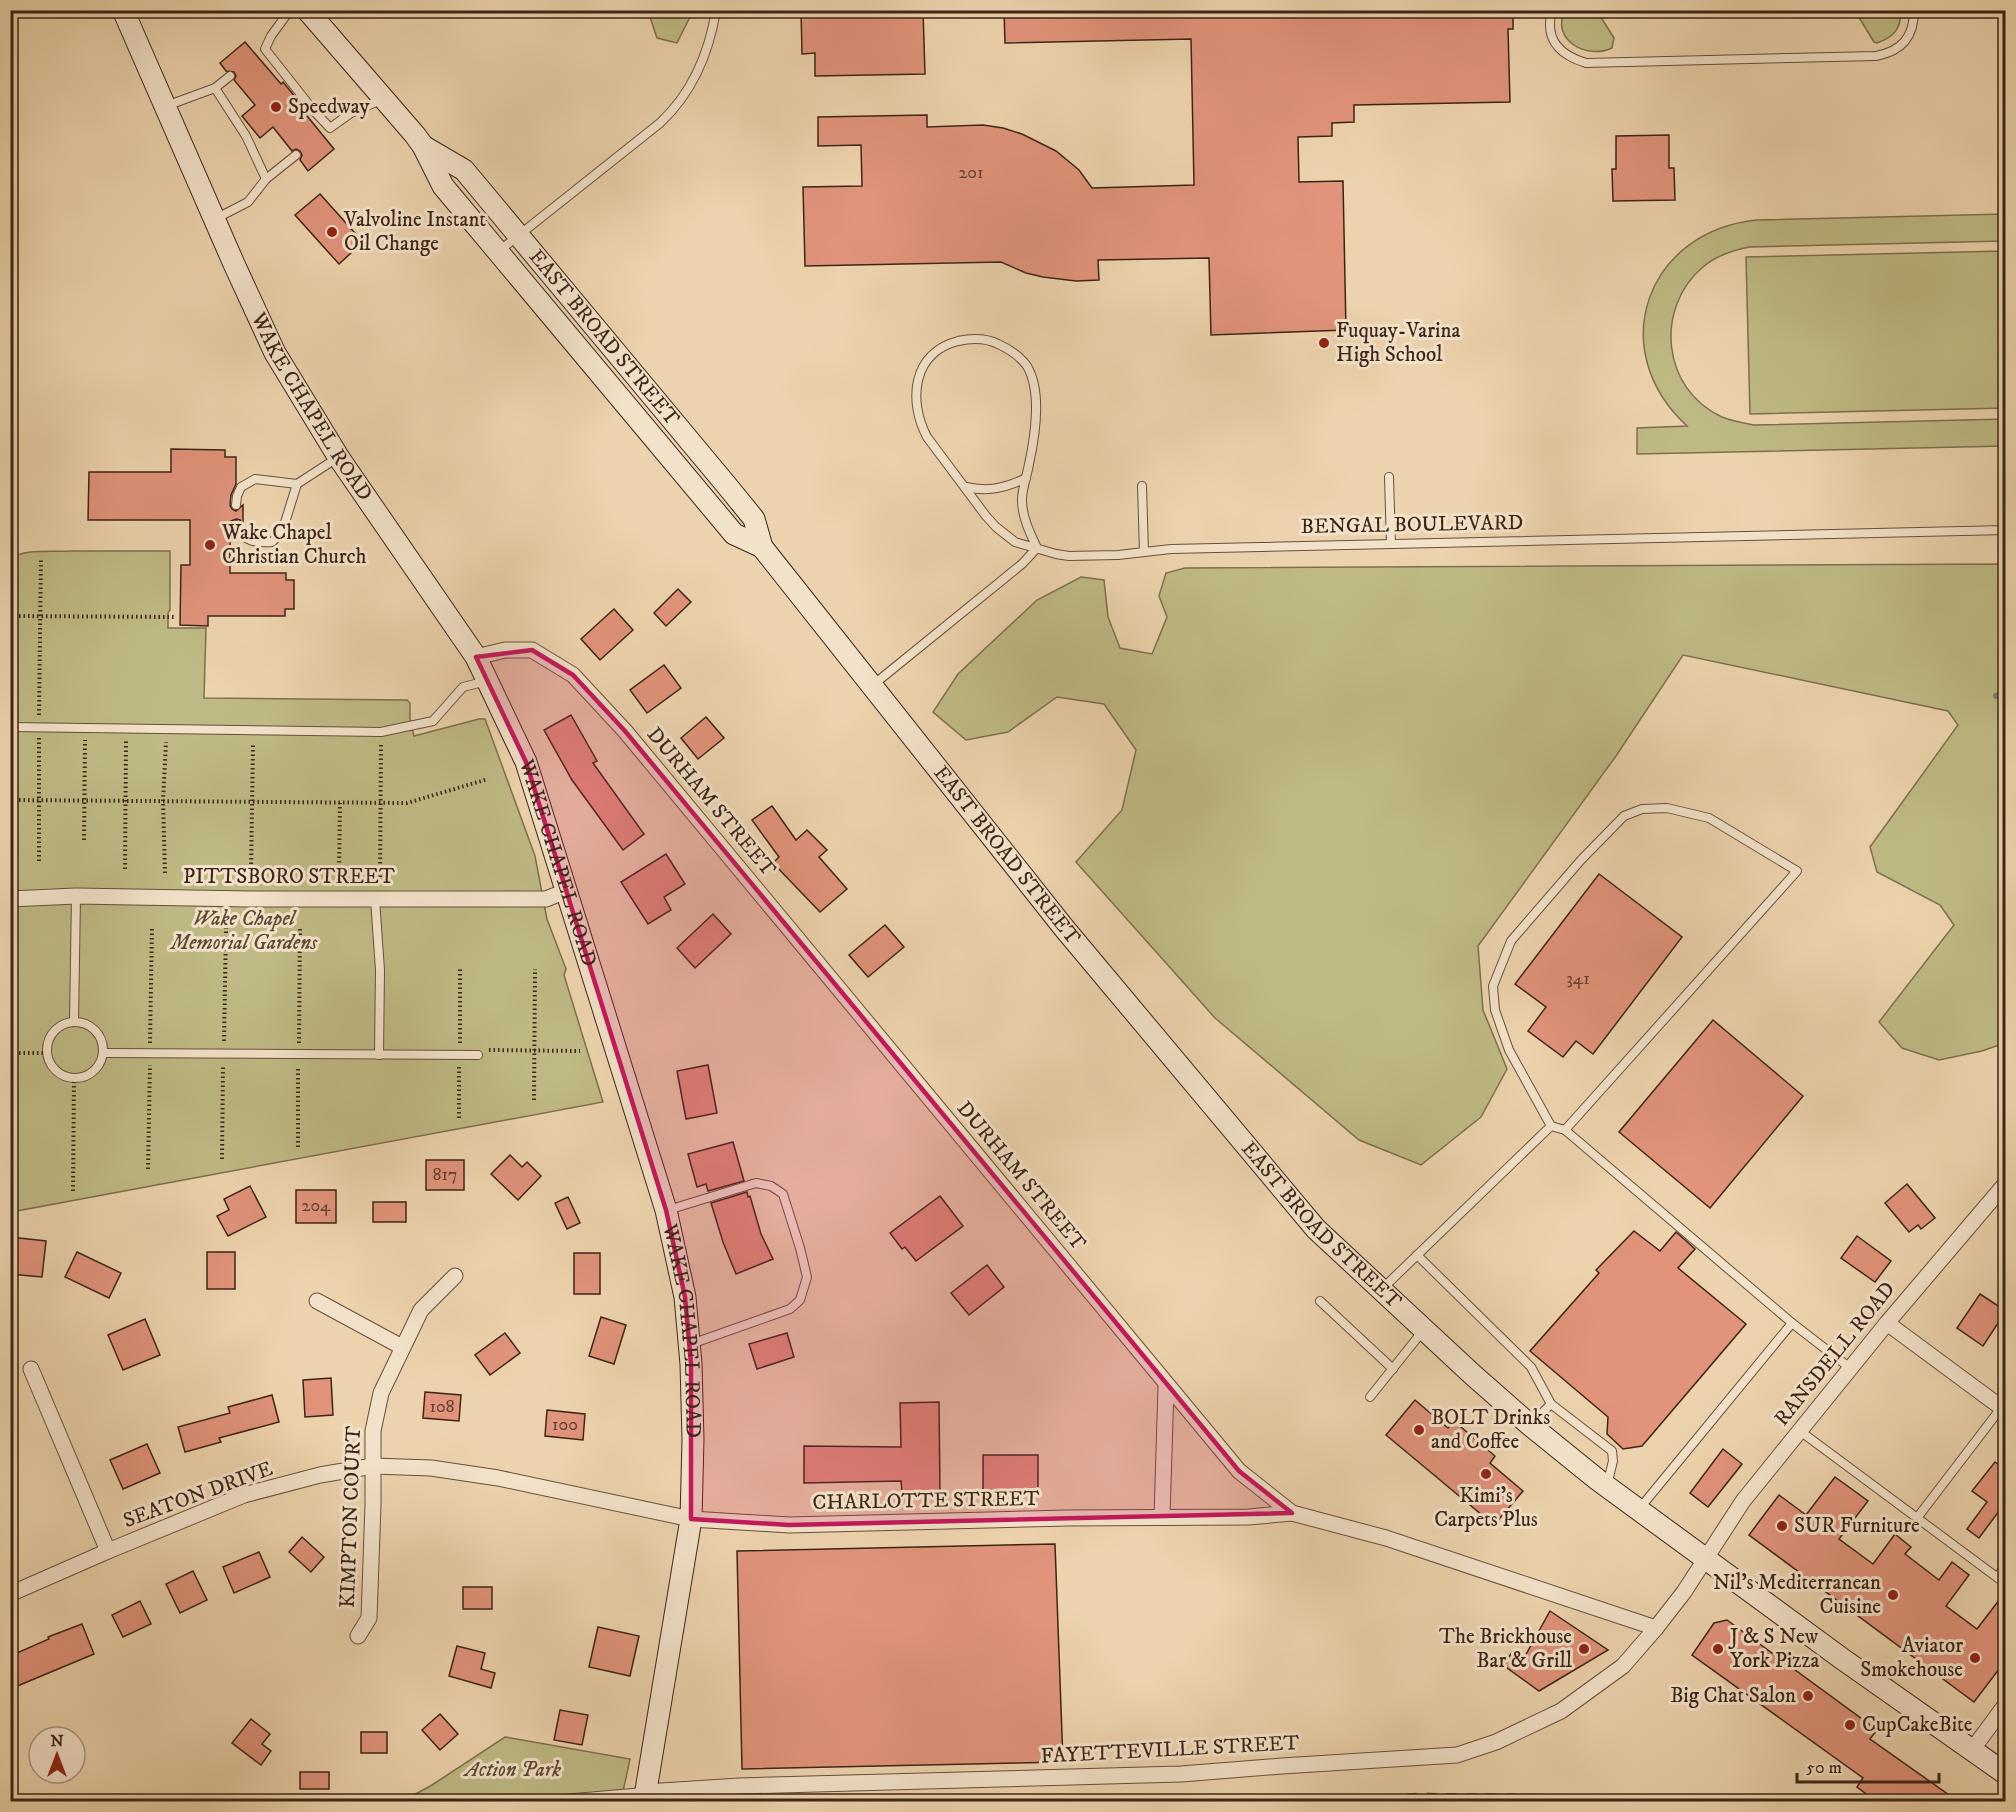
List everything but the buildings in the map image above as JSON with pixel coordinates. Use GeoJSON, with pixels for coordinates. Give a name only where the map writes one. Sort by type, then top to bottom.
{"type":"FeatureCollection","features":[{"type":"Feature","properties":{"kind":"main road","name":"WAKE CHAPEL ROAD"},"geometry":{"type":"LineString","coordinates":[[123,10],[275,353],[339,458],[476,657],[526,762],[666,1210],[685,1297],[689,1344],[693,1439],[691,1519],[645,1797]]}},
{"type":"Feature","properties":{"kind":"main road","name":"EAST BROAD STREET"},"geometry":{"type":"LineString","coordinates":[[307,10],[423,146],[444,186],[734,534],[762,548]]}},
{"type":"Feature","properties":{"kind":"main road","name":"EAST BROAD STREET"},"geometry":{"type":"LineString","coordinates":[[423,146],[464,170],[754,519],[762,548],[1064,928],[1316,1228],[1423,1330],[1530,1425],[1607,1486],[1841,1658],[2006,1774]]}},
{"type":"Feature","properties":{"kind":"street","name":"DURHAM STREET"},"geometry":{"type":"LineString","coordinates":[[476,657],[505,650],[532,650],[573,675],[625,731],[1166,1386],[1239,1471],[1292,1513],[1386,1538],[1656,1628]]}},
{"type":"Feature","properties":{"kind":"street","name":"PITTSBORO STREET"},"geometry":{"type":"LineString","coordinates":[[10,899],[76,896],[546,899],[566,891]]}},
{"type":"Feature","properties":{"kind":"street","name":"RANSDELL ROAD"},"geometry":{"type":"LineString","coordinates":[[1706,1557],[1743,1501],[1887,1323],[2006,1183]]}},
{"type":"Feature","properties":{"kind":"street","name":"KIMPTON COURT"},"geometry":{"type":"LineString","coordinates":[[358,1636],[369,1618],[374,1431],[381,1393],[421,1310],[455,1276]]}},
{"type":"Feature","properties":{"kind":"street"},"geometry":{"type":"LineString","coordinates":[[317,1301],[402,1347]]}},
{"type":"Feature","properties":{"kind":"street"},"geometry":{"type":"LineString","coordinates":[[1887,1323],[2003,1410]]}},
{"type":"Feature","properties":{"kind":"street"},"geometry":{"type":"LineString","coordinates":[[31,1368],[108,1551]]}},
{"type":"Feature","properties":{"kind":"street"},"geometry":{"type":"LineString","coordinates":[[1162,1517],[1166,1386]]}},
{"type":"Feature","properties":{"kind":"street","name":"SEATON DRIVE"},"geometry":{"type":"LineString","coordinates":[[10,1594],[108,1551],[244,1496],[320,1475],[374,1466],[431,1468],[498,1478],[691,1519]]}},
{"type":"Feature","properties":{"kind":"street","name":"CHARLOTTE STREET"},"geometry":{"type":"LineString","coordinates":[[691,1519],[789,1525],[1249,1517],[1292,1513]]}},
{"type":"Feature","properties":{"kind":"street","name":"FAYETTEVILLE STREET"},"geometry":{"type":"LineString","coordinates":[[645,1797],[739,1786],[1181,1774],[1457,1755],[1496,1742],[1561,1711],[1623,1666],[1684,1592],[1706,1557]]}},
{"type":"Feature","properties":{"kind":"street"},"geometry":{"type":"LineString","coordinates":[[1972,1750],[2006,1704]]}},
{"type":"Feature","properties":{"kind":"lane"},"geometry":{"type":"LineString","coordinates":[[257,55],[265,49],[271,36],[290,10]]}},
{"type":"Feature","properties":{"kind":"lane"},"geometry":{"type":"LineString","coordinates":[[499,252],[676,108],[704,61],[716,10]]}},
{"type":"Feature","properties":{"kind":"lane"},"geometry":{"type":"LineString","coordinates":[[1552,10],[1551,35],[1559,50],[1572,59],[1586,63],[1876,56],[1892,53],[1901,45],[1912,28],[1914,10]]}},
{"type":"Feature","properties":{"kind":"lane"},"geometry":{"type":"LineString","coordinates":[[265,49],[330,128]]}},
{"type":"Feature","properties":{"kind":"lane"},"geometry":{"type":"LineString","coordinates":[[165,107],[215,88],[230,75]]}},
{"type":"Feature","properties":{"kind":"lane"},"geometry":{"type":"LineString","coordinates":[[215,88],[246,136],[266,179]]}},
{"type":"Feature","properties":{"kind":"lane"},"geometry":{"type":"LineString","coordinates":[[322,134],[351,113],[383,98]]}},
{"type":"Feature","properties":{"kind":"lane"},"geometry":{"type":"LineString","coordinates":[[215,219],[248,201],[266,179],[296,155]]}},
{"type":"Feature","properties":{"kind":"lane"},"geometry":{"type":"LineString","coordinates":[[872,686],[1022,564],[1037,548],[1023,509],[1022,499],[1032,448],[1036,398],[1031,376],[1026,365],[1017,355],[991,340],[976,339],[950,343],[930,358],[919,375],[915,403],[920,424],[927,437],[966,488],[977,490],[1002,488],[1026,478]]}},
{"type":"Feature","properties":{"kind":"lane"},"geometry":{"type":"LineString","coordinates":[[236,505],[241,487],[255,479],[297,484],[339,458]]}},
{"type":"Feature","properties":{"kind":"lane"},"geometry":{"type":"LineString","coordinates":[[1389,477],[1391,544]]}},
{"type":"Feature","properties":{"kind":"lane"},"geometry":{"type":"LineString","coordinates":[[236,525],[246,539],[257,543],[272,542],[282,532],[297,484]]}},
{"type":"Feature","properties":{"kind":"lane"},"geometry":{"type":"LineString","coordinates":[[1142,486],[1144,552]]}},
{"type":"Feature","properties":{"kind":"lane","name":"BENGAL BOULEVARD"},"geometry":{"type":"LineString","coordinates":[[966,488],[986,516],[1015,542],[1069,556],[1118,555],[1171,549],[2006,530]]}},
{"type":"Feature","properties":{"kind":"lane"},"geometry":{"type":"LineString","coordinates":[[10,727],[381,732],[433,721],[463,687],[488,680]]}},
{"type":"Feature","properties":{"kind":"lane"},"geometry":{"type":"LineString","coordinates":[[1565,1130],[1797,871],[1709,819],[1667,808],[1642,809],[1624,816],[1581,860],[1512,941],[1493,986],[1495,1010],[1509,1050],[1551,1126],[1565,1130],[1792,1323],[1850,1368]]}},
{"type":"Feature","properties":{"kind":"lane"},"geometry":{"type":"LineString","coordinates":[[74,1022],[76,896]]}},
{"type":"Feature","properties":{"kind":"lane"},"geometry":{"type":"LineString","coordinates":[[375,899],[380,970],[379,1055]]}},
{"type":"Feature","properties":{"kind":"lane"},"geometry":{"type":"LineString","coordinates":[[74,1022],[83,1023],[92,1028],[102,1043],[103,1053],[96,1069],[89,1075],[74,1078],[54,1070],[49,1062],[47,1044],[57,1029],[74,1022]]}},
{"type":"Feature","properties":{"kind":"lane"},"geometry":{"type":"LineString","coordinates":[[103,1053],[478,1055]]}},
{"type":"Feature","properties":{"kind":"lane"},"geometry":{"type":"LineString","coordinates":[[1381,1290],[1551,1126]]}},
{"type":"Feature","properties":{"kind":"lane"},"geometry":{"type":"LineString","coordinates":[[666,1210],[756,1183],[771,1186],[783,1194],[807,1277],[800,1300],[790,1309],[689,1344]]}},
{"type":"Feature","properties":{"kind":"lane"},"geometry":{"type":"LineString","coordinates":[[1417,1255],[1531,1367],[1551,1404],[1612,1451],[1607,1486]]}},
{"type":"Feature","properties":{"kind":"lane"},"geometry":{"type":"LineString","coordinates":[[1320,1301],[1393,1369]]}},
{"type":"Feature","properties":{"kind":"lane"},"geometry":{"type":"LineString","coordinates":[[1639,1509],[1792,1323]]}},
{"type":"Feature","properties":{"kind":"lane"},"geometry":{"type":"LineString","coordinates":[[1370,1397],[1423,1330]]}},
{"type":"Feature","properties":{"kind":"lane"},"geometry":{"type":"LineString","coordinates":[[1530,1425],[1551,1404]]}},
{"type":"Feature","properties":{"kind":"lane"},"geometry":{"type":"LineString","coordinates":[[1917,1518],[2003,1410]]}},
{"type":"Feature","properties":{"kind":"lane"},"geometry":{"type":"LineString","coordinates":[[1800,1430],[2006,1584]]}},
{"type":"Feature","properties":{"kind":"lane"},"geometry":{"type":"LineString","coordinates":[[1997,1577],[2006,1566]]}},
{"type":"Feature","properties":{"kind":"lane"},"geometry":{"type":"LineString","coordinates":[[529,1802],[645,1797]]}},
{"type":"Feature","properties":{"kind":"path"},"geometry":{"type":"LineString","coordinates":[[39,863],[41,558]]}},
{"type":"Feature","properties":{"kind":"path"},"geometry":{"type":"LineString","coordinates":[[10,616],[175,617]]}},
{"type":"Feature","properties":{"kind":"path"},"geometry":{"type":"LineString","coordinates":[[84,840],[85,728]]}},
{"type":"Feature","properties":{"kind":"path"},"geometry":{"type":"LineString","coordinates":[[125,869],[126,728]]}},
{"type":"Feature","properties":{"kind":"path"},"geometry":{"type":"LineString","coordinates":[[165,873],[163,801],[166,729]]}},
{"type":"Feature","properties":{"kind":"path"},"geometry":{"type":"LineString","coordinates":[[251,873],[253,730]]}},
{"type":"Feature","properties":{"kind":"path"},"geometry":{"type":"LineString","coordinates":[[380,877],[381,732]]}},
{"type":"Feature","properties":{"kind":"path"},"geometry":{"type":"LineString","coordinates":[[10,800],[414,802],[488,779]]}},
{"type":"Feature","properties":{"kind":"path"},"geometry":{"type":"LineString","coordinates":[[339,876],[340,803]]}},
{"type":"Feature","properties":{"kind":"path"},"geometry":{"type":"LineString","coordinates":[[298,1147],[300,927]]}},
{"type":"Feature","properties":{"kind":"path"},"geometry":{"type":"LineString","coordinates":[[534,1100],[535,969]]}},
{"type":"Feature","properties":{"kind":"path"},"geometry":{"type":"LineString","coordinates":[[478,1055],[487,1050],[580,1051]]}},
{"type":"Feature","properties":{"kind":"path"},"geometry":{"type":"LineString","coordinates":[[10,1053],[47,1053]]}},
{"type":"Feature","properties":{"kind":"path"},"geometry":{"type":"LineString","coordinates":[[73,1191],[74,1078]]}},
{"type":"Feature","properties":{"kind":"highlighted area"},"geometry":{"type":"Polygon","coordinates":[[[532,650],[573,675],[625,731],[1239,1471],[1292,1513],[789,1525],[691,1519],[691,1364],[685,1297],[666,1210],[526,762],[476,657],[532,650]]]}},
{"type":"Feature","properties":{"kind":"green space"},"geometry":{"type":"Polygon","coordinates":[[[648,10],[693,11],[677,43],[657,38],[648,10]]]}},
{"type":"Feature","properties":{"kind":"green space"},"geometry":{"type":"Polygon","coordinates":[[[1565,10],[1597,11],[1614,38],[1612,48],[1592,51],[1574,45],[1562,30],[1565,10]]]}},
{"type":"Feature","properties":{"kind":"green space"},"geometry":{"type":"Polygon","coordinates":[[[1855,11],[1900,11],[1900,22],[1892,35],[1877,43],[1874,42],[1855,11]]]}},
{"type":"Feature","properties":{"kind":"green space"},"geometry":{"type":"Polygon","coordinates":[[[2005,214],[2005,241],[1750,247],[1725,254],[1703,267],[1687,284],[1677,304],[1672,325],[1672,347],[1677,368],[1687,388],[1702,404],[1730,420],[1754,425],[2005,419],[2005,446],[1637,454],[1637,428],[1687,426],[1662,396],[1647,363],[1643,330],[1649,299],[1664,270],[1688,246],[1719,229],[1757,220],[2005,214]]]}},
{"type":"Feature","properties":{"kind":"green space"},"geometry":{"type":"Polygon","coordinates":[[[2005,251],[2005,408],[1750,414],[1746,257],[2005,251]]]}},
{"type":"Feature","properties":{"kind":"green space","name":"Wake Chapel Memorial Gardens"},"geometry":{"type":"Polygon","coordinates":[[[170,551],[168,628],[206,628],[204,698],[407,700],[410,703],[410,719],[414,736],[485,719],[535,856],[547,919],[566,969],[564,975],[603,1102],[11,1212],[10,560],[29,552],[170,551]]]}},
{"type":"Feature","properties":{"kind":"green space"},"geometry":{"type":"Polygon","coordinates":[[[2005,564],[2005,1043],[1982,1051],[1939,1060],[1902,1048],[1879,1022],[1954,925],[1940,905],[1877,872],[1870,847],[1958,725],[1948,711],[1683,655],[1616,756],[1478,946],[1483,1010],[1507,1069],[1481,1117],[1421,1165],[1359,1140],[1215,1018],[1076,862],[1122,810],[1136,750],[1104,704],[1057,697],[1008,732],[966,740],[933,712],[958,674],[1037,600],[1081,577],[1104,580],[1108,617],[1120,648],[1152,654],[1167,617],[1159,596],[1166,573],[1185,568],[2005,564]]]}},
{"type":"Feature","properties":{"kind":"green space","name":"Action Park"},"geometry":{"type":"Polygon","coordinates":[[[505,1737],[630,1759],[621,1801],[401,1802],[432,1785],[505,1737]]]}},
{"type":"Feature","properties":{"kind":"waterway"},"geometry":{"type":"LineString","coordinates":[[1996,696],[2006,691]]}},
{"type":"Feature","properties":{"kind":"railway"},"geometry":{"type":"LineString","coordinates":[[1327,1802],[1418,1795],[1536,1796],[1607,1802]]}},
{"type":"Feature","properties":{"kind":"place","name":"Speedway"},"geometry":{"type":"Point","coordinates":[276,107]}},
{"type":"Feature","properties":{"kind":"place","name":"Valvoline Instant Oil Change"},"geometry":{"type":"Point","coordinates":[332,232]}},
{"type":"Feature","properties":{"kind":"place","name":"Fuquay-Varina High School"},"geometry":{"type":"Point","coordinates":[1324,343]}},
{"type":"Feature","properties":{"kind":"place","name":"Wake Chapel Christian Church"},"geometry":{"type":"Point","coordinates":[210,545]}},
{"type":"Feature","properties":{"kind":"place","name":"BOLT Drinks and Coffee"},"geometry":{"type":"Point","coordinates":[1419,1430]}},
{"type":"Feature","properties":{"kind":"place","name":"Kimi's Carpets Plus"},"geometry":{"type":"Point","coordinates":[1486,1474]}},
{"type":"Feature","properties":{"kind":"place","name":"SUR Furniture"},"geometry":{"type":"Point","coordinates":[1782,1526]}},
{"type":"Feature","properties":{"kind":"place","name":"Nil's Mediterranean Cuisine"},"geometry":{"type":"Point","coordinates":[1893,1595]}},
{"type":"Feature","properties":{"kind":"place","name":"The Brickhouse Bar & Grill"},"geometry":{"type":"Point","coordinates":[1584,1649]}},
{"type":"Feature","properties":{"kind":"place","name":"J & S New York Pizza"},"geometry":{"type":"Point","coordinates":[1718,1649]}},
{"type":"Feature","properties":{"kind":"place","name":"Aviator Smokehouse"},"geometry":{"type":"Point","coordinates":[1975,1658]}},
{"type":"Feature","properties":{"kind":"place","name":"Big Chat Salon"},"geometry":{"type":"Point","coordinates":[1808,1696]}},
{"type":"Feature","properties":{"kind":"place","name":"CupCakeBite"},"geometry":{"type":"Point","coordinates":[1850,1725]}}]}
